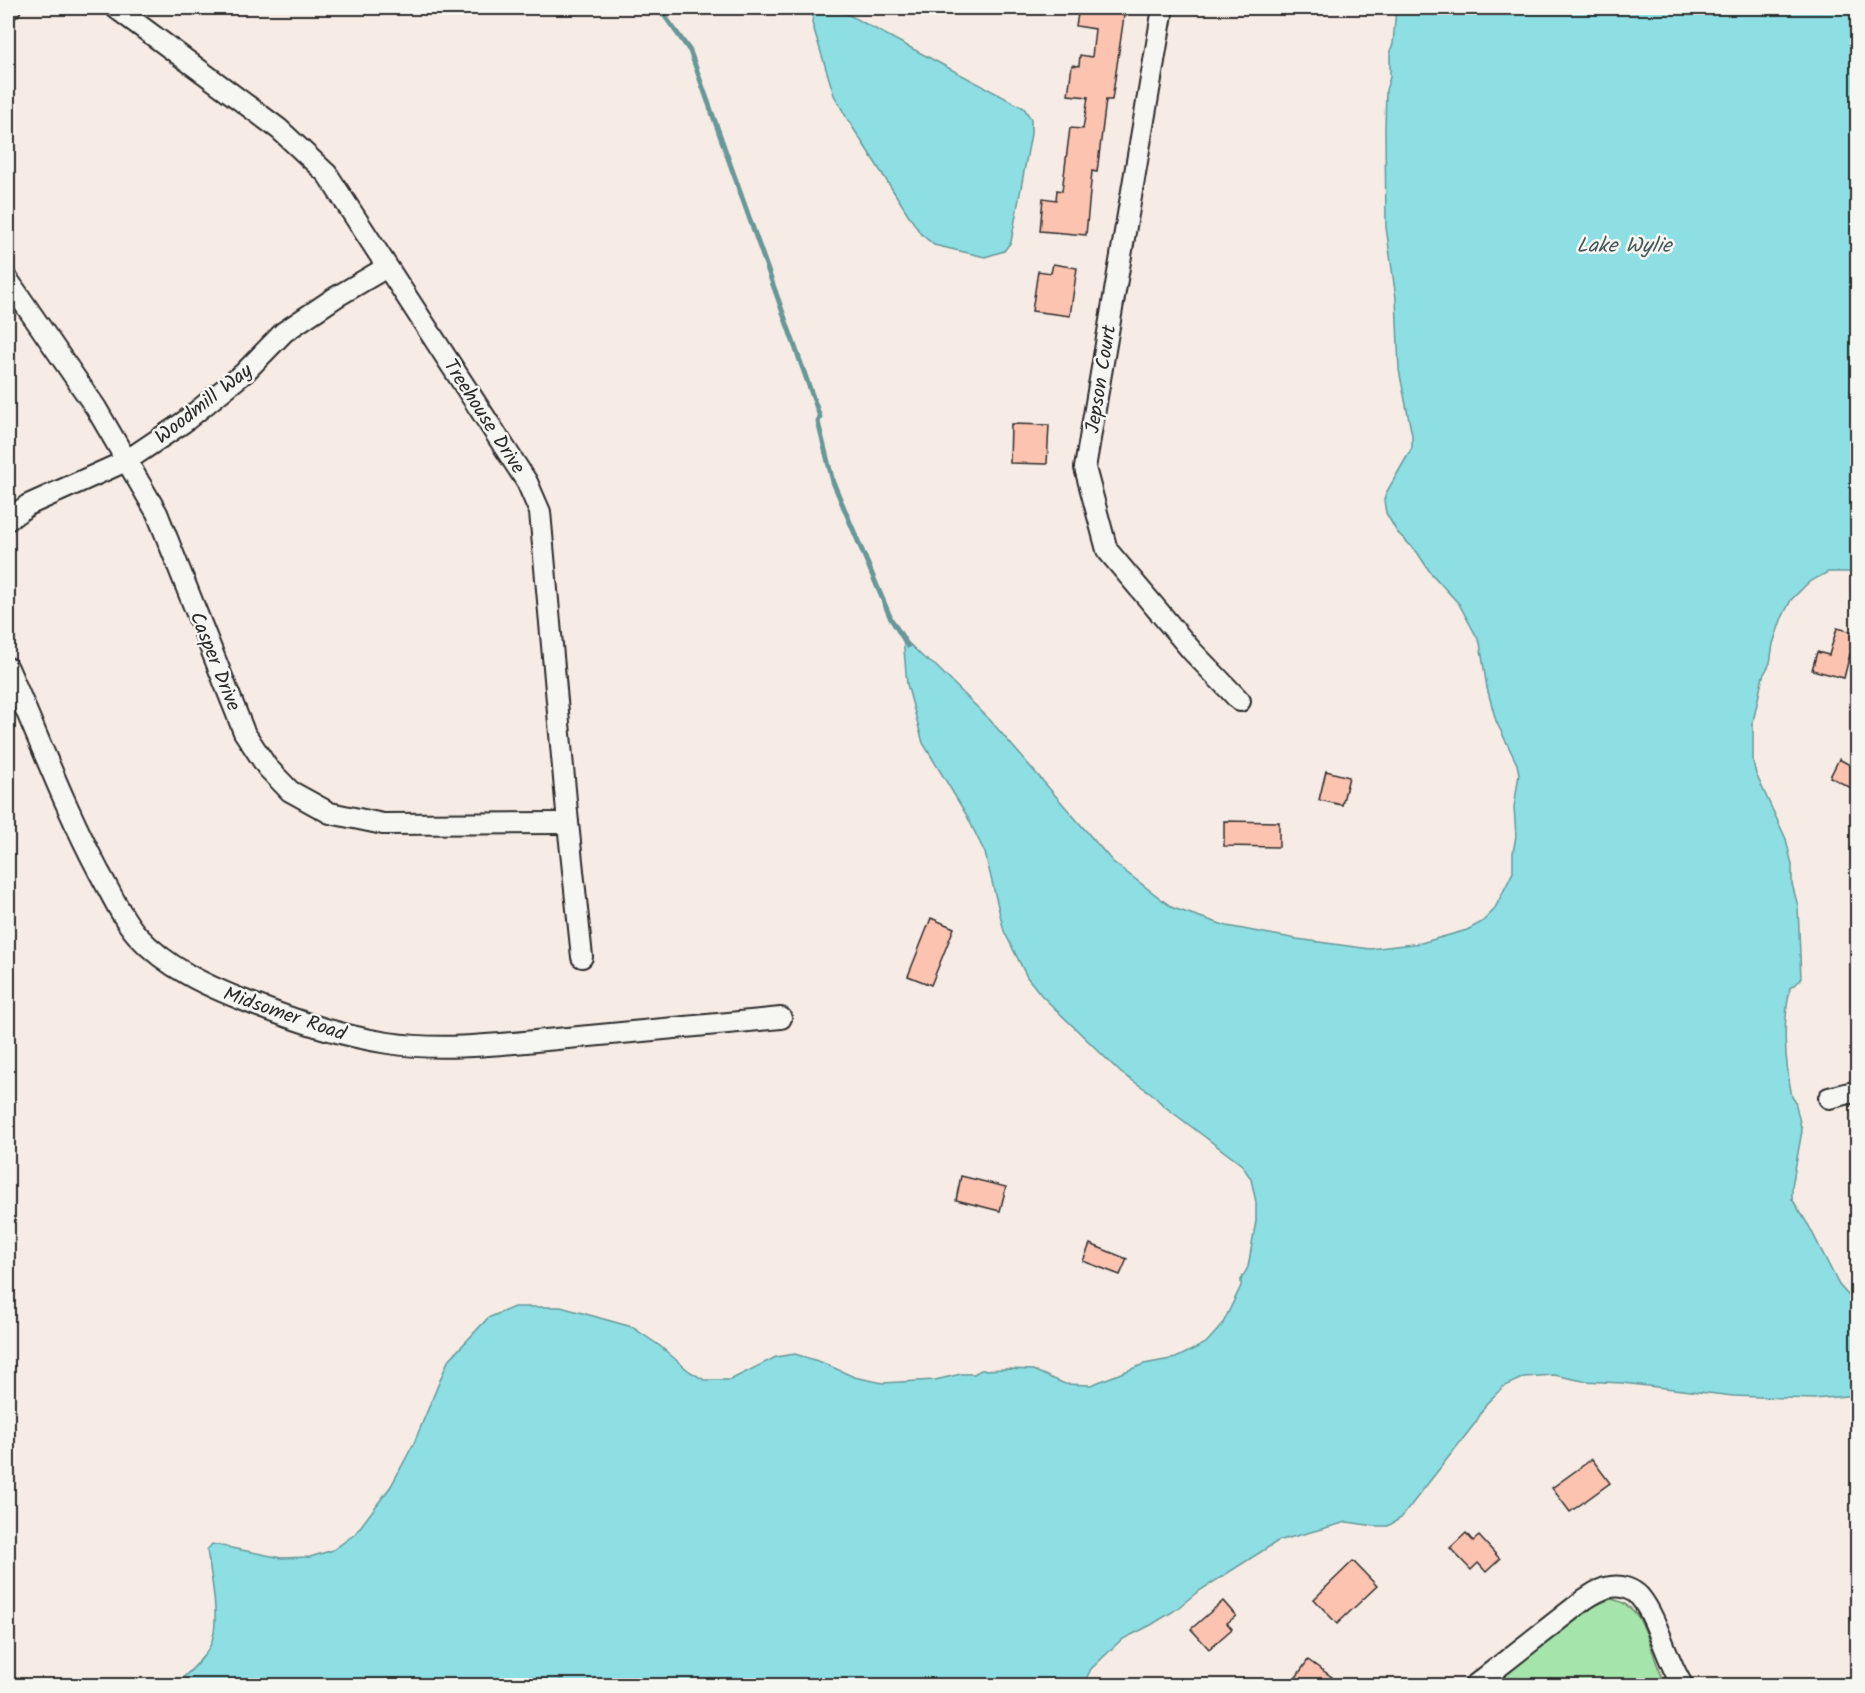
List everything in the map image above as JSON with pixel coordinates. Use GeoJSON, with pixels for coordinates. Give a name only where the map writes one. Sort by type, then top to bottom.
{"type":"FeatureCollection","features":[{"type":"Feature","properties":{"kind":"street","name":"Treehouse Drive"},"geometry":{"type":"LineString","coordinates":[[116,8],[279,129],[327,174],[527,482],[540,512],[582,957]]}},
{"type":"Feature","properties":{"kind":"street","name":"Jepson Court"},"geometry":{"type":"LineString","coordinates":[[1163,8],[1085,468],[1107,550],[1192,651],[1240,701]]}},
{"type":"Feature","properties":{"kind":"street","name":"Woodmill Way"},"geometry":{"type":"LineString","coordinates":[[8,520],[28,505],[126,461],[184,422],[244,373],[284,332],[336,297],[387,267]]}},
{"type":"Feature","properties":{"kind":"street","name":"Casper Drive"},"geometry":{"type":"LineString","coordinates":[[8,280],[96,408],[157,513],[244,732],[267,767],[290,791],[330,813],[383,824],[568,823]]}},
{"type":"Feature","properties":{"kind":"street","name":"Midsomer Road"},"geometry":{"type":"LineString","coordinates":[[8,668],[55,781],[86,848],[118,907],[136,934],[160,957],[210,987],[321,1028],[389,1043],[415,1045],[481,1046],[781,1018]]}},
{"type":"Feature","properties":{"kind":"street"},"geometry":{"type":"LineString","coordinates":[[1829,1098],[1857,1090]]}},
{"type":"Feature","properties":{"kind":"street"},"geometry":{"type":"LineString","coordinates":[[1474,1686],[1585,1599],[1612,1587],[1624,1587],[1639,1596],[1647,1608],[1683,1686]]}},
{"type":"Feature","properties":{"kind":"green space"},"geometry":{"type":"Polygon","coordinates":[[[1611,1599],[1624,1604],[1641,1622],[1667,1685],[1489,1686],[1563,1625],[1611,1599]]]}},
{"type":"Feature","properties":{"kind":"water"},"geometry":{"type":"Polygon","coordinates":[[[819,8],[836,8],[1024,108],[1031,119],[1031,134],[1011,242],[1004,251],[985,257],[934,245],[920,233],[834,95],[812,23],[813,14],[819,8]]]}},
{"type":"Feature","properties":{"kind":"water","name":"Lake Wylie"},"geometry":{"type":"Polygon","coordinates":[[[1396,8],[1857,8],[1857,572],[1828,572],[1809,582],[1791,600],[1781,620],[1773,644],[1770,663],[1763,676],[1753,722],[1753,761],[1756,774],[1786,839],[1792,865],[1792,884],[1798,906],[1801,980],[1790,988],[1785,1029],[1792,1097],[1802,1131],[1792,1186],[1792,1199],[1809,1226],[1839,1285],[1857,1305],[1857,1395],[1814,1399],[1733,1396],[1622,1383],[1583,1381],[1554,1375],[1524,1377],[1503,1387],[1486,1404],[1476,1422],[1401,1518],[1388,1526],[1347,1522],[1278,1541],[1196,1593],[1174,1611],[1121,1640],[1091,1669],[1083,1685],[174,1685],[202,1659],[213,1638],[215,1614],[207,1550],[212,1544],[281,1558],[310,1557],[333,1550],[355,1534],[391,1486],[414,1443],[448,1361],[488,1318],[514,1307],[561,1307],[632,1327],[704,1380],[730,1380],[776,1357],[795,1354],[821,1362],[854,1377],[883,1383],[935,1380],[961,1374],[974,1374],[981,1370],[1007,1369],[1033,1370],[1065,1384],[1091,1385],[1144,1364],[1176,1358],[1206,1343],[1222,1325],[1248,1267],[1256,1221],[1256,1202],[1251,1179],[1242,1165],[1164,1106],[1151,1093],[1121,1073],[1042,996],[1027,977],[1004,931],[985,853],[966,814],[923,743],[907,684],[903,638],[936,666],[990,720],[1113,862],[1173,908],[1227,926],[1370,949],[1421,943],[1467,930],[1482,922],[1494,910],[1513,872],[1516,836],[1514,807],[1519,774],[1517,764],[1496,721],[1487,688],[1480,643],[1459,604],[1430,572],[1417,552],[1397,532],[1386,513],[1384,500],[1412,448],[1412,435],[1399,370],[1396,298],[1386,227],[1386,90],[1390,77],[1390,51],[1393,44],[1396,8]]]}},
{"type":"Feature","properties":{"kind":"building"},"geometry":{"type":"Polygon","coordinates":[[[1079,8],[1123,8],[1122,15],[1124,16],[1112,100],[1106,100],[1097,172],[1092,171],[1086,235],[1040,231],[1043,198],[1056,200],[1057,190],[1062,191],[1070,128],[1083,129],[1088,97],[1068,95],[1072,65],[1079,66],[1080,55],[1092,57],[1095,29],[1076,26],[1079,8]]]}},
{"type":"Feature","properties":{"kind":"building"},"geometry":{"type":"Polygon","coordinates":[[[1053,264],[1077,268],[1070,316],[1032,311],[1038,271],[1051,273],[1053,264]]]}},
{"type":"Feature","properties":{"kind":"building"},"geometry":{"type":"Polygon","coordinates":[[[1011,424],[1049,425],[1047,464],[1010,463],[1011,424]]]}},
{"type":"Feature","properties":{"kind":"building"},"geometry":{"type":"Polygon","coordinates":[[[1837,628],[1857,633],[1857,656],[1850,654],[1844,678],[1812,670],[1817,652],[1829,655],[1837,628]]]}},
{"type":"Feature","properties":{"kind":"building"},"geometry":{"type":"Polygon","coordinates":[[[1839,759],[1857,769],[1857,780],[1853,789],[1830,777],[1839,759]]]}},
{"type":"Feature","properties":{"kind":"building"},"geometry":{"type":"Polygon","coordinates":[[[1326,771],[1349,777],[1342,805],[1319,800],[1326,771]]]}},
{"type":"Feature","properties":{"kind":"building"},"geometry":{"type":"Polygon","coordinates":[[[1224,821],[1279,822],[1279,847],[1224,846],[1224,821]]]}},
{"type":"Feature","properties":{"kind":"building"},"geometry":{"type":"Polygon","coordinates":[[[931,918],[954,928],[931,985],[908,976],[931,918]]]}},
{"type":"Feature","properties":{"kind":"building"},"geometry":{"type":"Polygon","coordinates":[[[961,1176],[1006,1187],[1000,1211],[956,1200],[961,1176]]]}},
{"type":"Feature","properties":{"kind":"building"},"geometry":{"type":"Polygon","coordinates":[[[1090,1244],[1127,1259],[1120,1275],[1083,1261],[1090,1244]]]}},
{"type":"Feature","properties":{"kind":"building"},"geometry":{"type":"Polygon","coordinates":[[[1592,1459],[1610,1483],[1570,1512],[1552,1488],[1592,1459]]]}},
{"type":"Feature","properties":{"kind":"building"},"geometry":{"type":"Polygon","coordinates":[[[1466,1533],[1473,1541],[1479,1536],[1500,1559],[1486,1572],[1478,1563],[1471,1570],[1450,1548],[1466,1533]]]}},
{"type":"Feature","properties":{"kind":"building"},"geometry":{"type":"Polygon","coordinates":[[[1353,1561],[1377,1586],[1337,1624],[1314,1599],[1353,1561]]]}},
{"type":"Feature","properties":{"kind":"building"},"geometry":{"type":"Polygon","coordinates":[[[1223,1601],[1236,1616],[1227,1623],[1232,1629],[1209,1649],[1191,1629],[1223,1601]]]}},
{"type":"Feature","properties":{"kind":"building"},"geometry":{"type":"Polygon","coordinates":[[[1308,1660],[1332,1677],[1325,1686],[1290,1686],[1308,1660]]]}},
{"type":"Feature","properties":{"kind":"waterway"},"geometry":{"type":"LineString","coordinates":[[659,8],[690,51],[820,417],[818,422],[833,482],[891,619],[908,646]]}}]}
